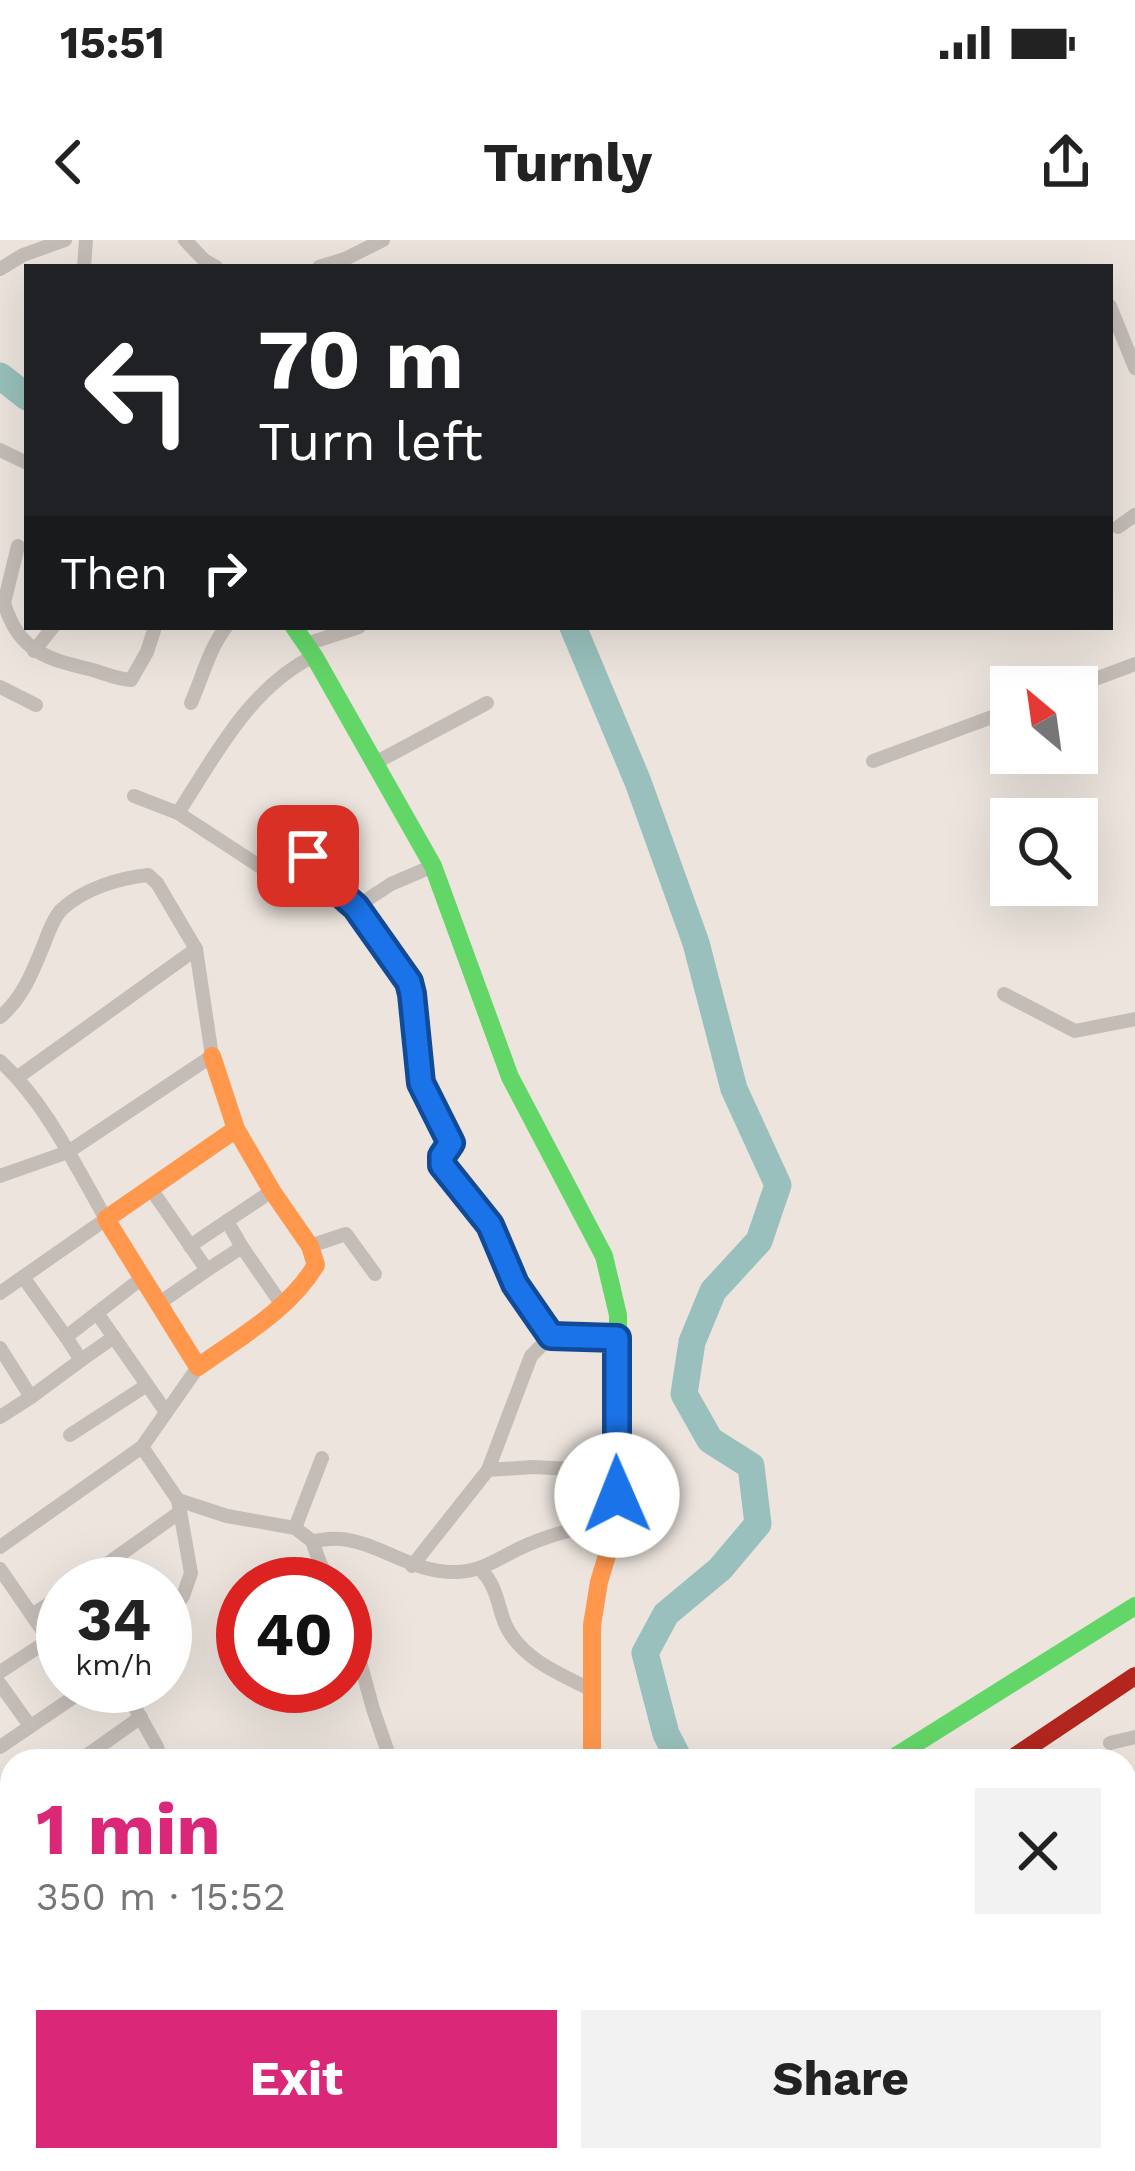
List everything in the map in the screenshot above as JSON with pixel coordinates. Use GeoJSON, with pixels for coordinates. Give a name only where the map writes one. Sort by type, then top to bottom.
{"type":"FeatureCollection","features":[{"type":"Feature","properties":{"kind":"street"},"geometry":{"type":"LineString","coordinates":[[0,269],[65,240]]}},
{"type":"Feature","properties":{"kind":"street"},"geometry":{"type":"LineString","coordinates":[[185,240],[211,264]]}},
{"type":"Feature","properties":{"kind":"street"},"geometry":{"type":"LineString","coordinates":[[329,264],[383,240]]}},
{"type":"Feature","properties":{"kind":"street"},"geometry":{"type":"LineString","coordinates":[[1113,312],[1135,368]]}},
{"type":"Feature","properties":{"kind":"street"},"geometry":{"type":"LineString","coordinates":[[1118,527],[1135,515]]}},
{"type":"Feature","properties":{"kind":"street"},"geometry":{"type":"LineString","coordinates":[[0,546],[22,547],[4,603],[17,630],[46,659],[131,680],[148,652],[154,630]]}},
{"type":"Feature","properties":{"kind":"street"},"geometry":{"type":"LineString","coordinates":[[34,651],[51,630]]}},
{"type":"Feature","properties":{"kind":"street"},"geometry":{"type":"LineString","coordinates":[[191,703],[210,661],[209,652],[224,630]]}},
{"type":"Feature","properties":{"kind":"street"},"geometry":{"type":"LineString","coordinates":[[178,813],[232,730],[292,667],[304,642],[348,630]]}},
{"type":"Feature","properties":{"kind":"street"},"geometry":{"type":"LineString","coordinates":[[304,642],[433,866],[510,1077],[604,1256],[618,1315],[618,1519],[592,1625],[592,1749]]}},
{"type":"Feature","properties":{"kind":"street"},"geometry":{"type":"LineString","coordinates":[[1098,678],[1135,664]]}},
{"type":"Feature","properties":{"kind":"street"},"geometry":{"type":"LineString","coordinates":[[0,687],[36,705]]}},
{"type":"Feature","properties":{"kind":"street"},"geometry":{"type":"LineString","coordinates":[[373,764],[487,704]]}},
{"type":"Feature","properties":{"kind":"street"},"geometry":{"type":"LineString","coordinates":[[873,761],[990,718]]}},
{"type":"Feature","properties":{"kind":"street"},"geometry":{"type":"LineString","coordinates":[[134,796],[178,813],[273,875],[308,856],[356,907],[409,982],[421,1083],[451,1143],[442,1165],[490,1225],[515,1284],[551,1336]]}},
{"type":"Feature","properties":{"kind":"street"},"geometry":{"type":"LineString","coordinates":[[356,907],[391,884],[433,866]]}},
{"type":"Feature","properties":{"kind":"street"},"geometry":{"type":"LineString","coordinates":[[0,1017],[22,992],[59,911],[99,887],[148,875],[196,949],[212,1057],[236,1129],[310,1246],[316,1265],[310,1279],[282,1305],[198,1367],[142,1448],[0,1547]]}},
{"type":"Feature","properties":{"kind":"street"},"geometry":{"type":"LineString","coordinates":[[18,1077],[196,949]]}},
{"type":"Feature","properties":{"kind":"street"},"geometry":{"type":"LineString","coordinates":[[1004,994],[1075,1031],[1135,1018]]}},
{"type":"Feature","properties":{"kind":"street"},"geometry":{"type":"LineString","coordinates":[[0,1175],[68,1152],[212,1057]]}},
{"type":"Feature","properties":{"kind":"street"},"geometry":{"type":"LineString","coordinates":[[0,1060],[18,1077],[68,1152],[198,1367]]}},
{"type":"Feature","properties":{"kind":"street"},"geometry":{"type":"LineString","coordinates":[[0,1293],[236,1129]]}},
{"type":"Feature","properties":{"kind":"street"},"geometry":{"type":"LineString","coordinates":[[151,1189],[207,1270]]}},
{"type":"Feature","properties":{"kind":"street"},"geometry":{"type":"LineString","coordinates":[[190,1246],[272,1191]]}},
{"type":"Feature","properties":{"kind":"street"},"geometry":{"type":"LineString","coordinates":[[227,1222],[282,1305]]}},
{"type":"Feature","properties":{"kind":"street"},"geometry":{"type":"LineString","coordinates":[[310,1246],[346,1234],[375,1274]]}},
{"type":"Feature","properties":{"kind":"street"},"geometry":{"type":"LineString","coordinates":[[158,1304],[242,1247]]}},
{"type":"Feature","properties":{"kind":"street"},"geometry":{"type":"LineString","coordinates":[[22,1277],[81,1360]]}},
{"type":"Feature","properties":{"kind":"street"},"geometry":{"type":"LineString","coordinates":[[67,1337],[142,1277]]}},
{"type":"Feature","properties":{"kind":"street"},"geometry":{"type":"LineString","coordinates":[[97,1313],[166,1412]]}},
{"type":"Feature","properties":{"kind":"street"},"geometry":{"type":"LineString","coordinates":[[412,1566],[488,1470],[531,1356],[551,1336],[617,1338]]}},
{"type":"Feature","properties":{"kind":"street"},"geometry":{"type":"LineString","coordinates":[[0,1417],[114,1337]]}},
{"type":"Feature","properties":{"kind":"street"},"geometry":{"type":"LineString","coordinates":[[0,1348],[31,1396]]}},
{"type":"Feature","properties":{"kind":"street"},"geometry":{"type":"LineString","coordinates":[[70,1435],[147,1385]]}},
{"type":"Feature","properties":{"kind":"street"},"geometry":{"type":"LineString","coordinates":[[142,1448],[179,1506],[188,1557]]}},
{"type":"Feature","properties":{"kind":"street"},"geometry":{"type":"LineString","coordinates":[[295,1528],[322,1458]]}},
{"type":"Feature","properties":{"kind":"street"},"geometry":{"type":"LineString","coordinates":[[488,1470],[616,1471]]}},
{"type":"Feature","properties":{"kind":"street"},"geometry":{"type":"LineString","coordinates":[[114,1557],[179,1506],[295,1528],[313,1541],[318,1557]]}},
{"type":"Feature","properties":{"kind":"street"},"geometry":{"type":"LineString","coordinates":[[313,1541],[356,1542],[412,1566],[454,1573],[481,1570],[566,1530],[618,1519]]}},
{"type":"Feature","properties":{"kind":"street"},"geometry":{"type":"LineString","coordinates":[[0,1569],[36,1622]]}},
{"type":"Feature","properties":{"kind":"street"},"geometry":{"type":"LineString","coordinates":[[481,1570],[492,1581],[509,1632],[521,1645],[543,1666],[592,1690]]}},
{"type":"Feature","properties":{"kind":"street"},"geometry":{"type":"LineString","coordinates":[[907,1749],[1135,1606]]}},
{"type":"Feature","properties":{"kind":"street"},"geometry":{"type":"LineString","coordinates":[[32,1616],[36,1614]]}},
{"type":"Feature","properties":{"kind":"street"},"geometry":{"type":"LineString","coordinates":[[0,1672],[36,1648]]}},
{"type":"Feature","properties":{"kind":"street"},"geometry":{"type":"LineString","coordinates":[[1026,1749],[1135,1676]]}},
{"type":"Feature","properties":{"kind":"street"},"geometry":{"type":"LineString","coordinates":[[0,1684],[30,1726]]}},
{"type":"Feature","properties":{"kind":"street"},"geometry":{"type":"LineString","coordinates":[[372,1705],[388,1749]]}},
{"type":"Feature","properties":{"kind":"street"},"geometry":{"type":"LineString","coordinates":[[0,1747],[50,1713]]}},
{"type":"Feature","properties":{"kind":"street"},"geometry":{"type":"LineString","coordinates":[[139,1713],[158,1749]]}},
{"type":"Feature","properties":{"kind":"street"},"geometry":{"type":"LineString","coordinates":[[96,1749],[141,1717]]}},
{"type":"Feature","properties":{"kind":"street"},"geometry":{"type":"LineString","coordinates":[[1110,1743],[1135,1737]]}},
{"type":"Feature","properties":{"kind":"waterway"},"geometry":{"type":"LineString","coordinates":[[0,376],[24,395]]}},
{"type":"Feature","properties":{"kind":"waterway"},"geometry":{"type":"LineString","coordinates":[[574,630],[638,782],[696,943],[734,1089],[778,1185],[759,1241],[713,1291],[692,1342],[684,1394],[710,1440],[751,1466],[758,1524],[720,1569],[666,1614],[645,1653],[674,1749]]}},
{"type":"Feature","properties":{"kind":"traffic: fast"},"geometry":{"type":"LineString","coordinates":[[296,630],[433,866],[510,1077],[604,1256],[618,1315],[618,1342]]}},
{"type":"Feature","properties":{"kind":"traffic: fast"},"geometry":{"type":"LineString","coordinates":[[907,1749],[1135,1606]]}},
{"type":"Feature","properties":{"kind":"traffic: slow"},"geometry":{"type":"LineString","coordinates":[[212,1056],[236,1129],[106,1219],[198,1367],[278,1309],[316,1265],[310,1246],[236,1129]]}},
{"type":"Feature","properties":{"kind":"traffic: slow"},"geometry":{"type":"LineString","coordinates":[[592,1749],[592,1625],[618,1519],[618,1342]]}},
{"type":"Feature","properties":{"kind":"traffic: jam"},"geometry":{"type":"LineString","coordinates":[[1026,1749],[1135,1676]]}},
{"type":"Feature","properties":{"kind":"route"},"geometry":{"type":"LineString","coordinates":[[308,856],[356,907],[409,982],[421,1083],[451,1143],[440,1160],[490,1225],[515,1284],[551,1336],[617,1338],[617,1495]]}}]}
